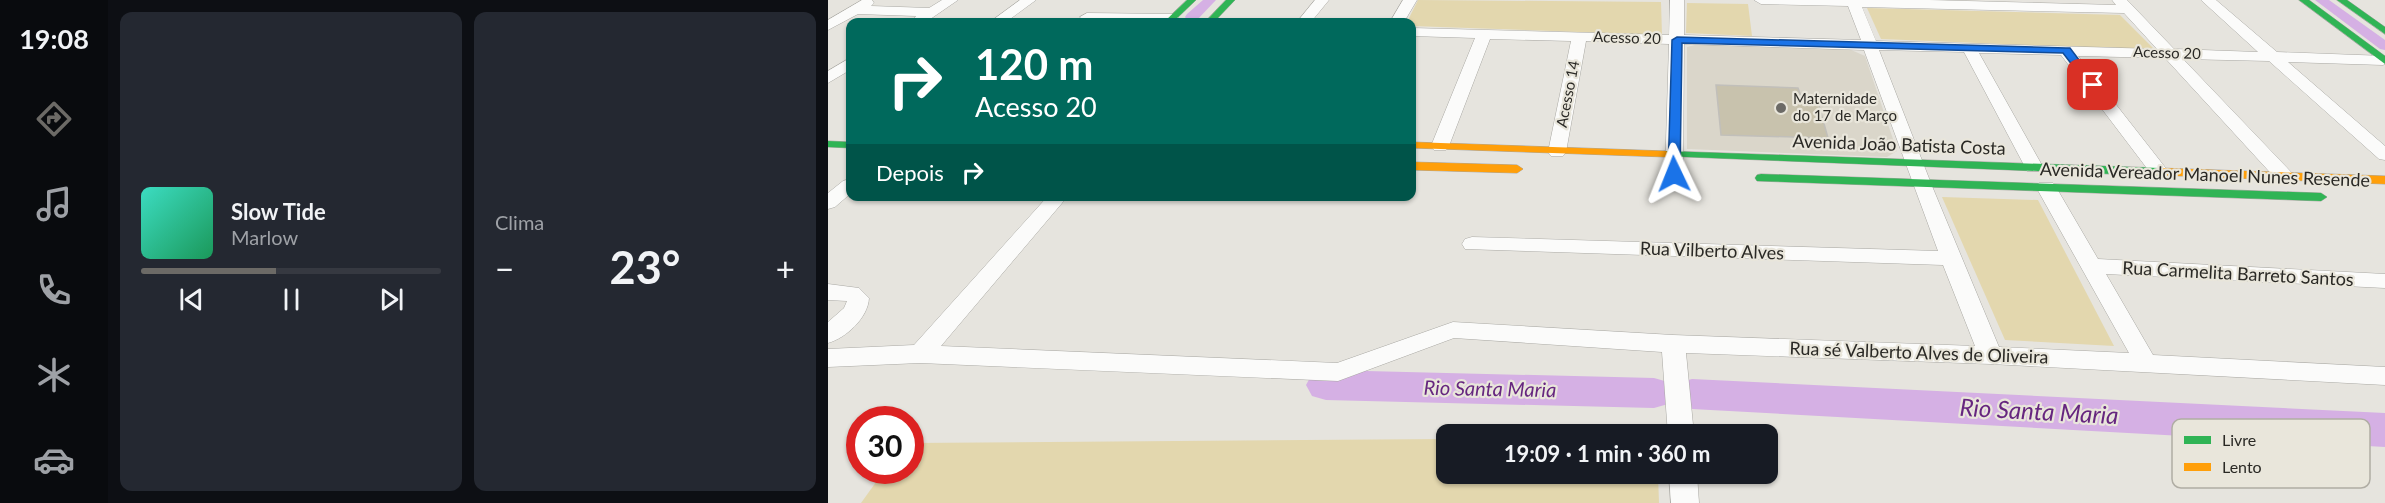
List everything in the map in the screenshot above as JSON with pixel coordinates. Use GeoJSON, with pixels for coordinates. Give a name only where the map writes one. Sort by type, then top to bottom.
{"type":"FeatureCollection","features":[{"type":"Feature","properties":{"kind":"street"},"geometry":{"type":"LineString","coordinates":[[828,26],[873,0]]}},
{"type":"Feature","properties":{"kind":"street"},"geometry":{"type":"LineString","coordinates":[[921,18],[951,0]]}},
{"type":"Feature","properties":{"kind":"street"},"geometry":{"type":"LineString","coordinates":[[1003,18],[1029,0]]}},
{"type":"Feature","properties":{"kind":"street"},"geometry":{"type":"LineString","coordinates":[[1086,18],[1108,0]]}},
{"type":"Feature","properties":{"kind":"street"},"geometry":{"type":"LineString","coordinates":[[1172,18],[1192,0]]}},
{"type":"Feature","properties":{"kind":"street"},"geometry":{"type":"LineString","coordinates":[[1213,18],[1231,0]]}},
{"type":"Feature","properties":{"kind":"street"},"geometry":{"type":"LineString","coordinates":[[1307,18],[1322,0]]}},
{"type":"Feature","properties":{"kind":"street"},"geometry":{"type":"LineString","coordinates":[[1399,18],[1410,0]]}},
{"type":"Feature","properties":{"kind":"street"},"geometry":{"type":"LineString","coordinates":[[1673,174],[1677,0]]}},
{"type":"Feature","properties":{"kind":"street"},"geometry":{"type":"LineString","coordinates":[[1761,0],[2123,5],[2284,176]]}},
{"type":"Feature","properties":{"kind":"street"},"geometry":{"type":"LineString","coordinates":[[2208,0],[2385,155]]}},
{"type":"Feature","properties":{"kind":"street"},"geometry":{"type":"LineString","coordinates":[[2303,0],[2384,60]]}},
{"type":"Feature","properties":{"kind":"street"},"geometry":{"type":"LineString","coordinates":[[2341,0],[2385,31]]}},
{"type":"Feature","properties":{"kind":"street"},"geometry":{"type":"LineString","coordinates":[[1853,1],[1916,164],[1922,186],[1991,355]]}},
{"type":"Feature","properties":{"kind":"street"},"geometry":{"type":"LineString","coordinates":[[855,10],[931,12]]}},
{"type":"Feature","properties":{"kind":"street","name":"Acesso 20"},"geometry":{"type":"LineString","coordinates":[[1416,32],[2384,60]]}},
{"type":"Feature","properties":{"kind":"street"},"geometry":{"type":"LineString","coordinates":[[1440,146],[1484,34]]}},
{"type":"Feature","properties":{"kind":"street","name":"Acesso 14"},"geometry":{"type":"LineString","coordinates":[[1557,152],[1579,37]]}},
{"type":"Feature","properties":{"kind":"street"},"geometry":{"type":"LineString","coordinates":[[1969,48],[2034,167]]}},
{"type":"Feature","properties":{"kind":"street"},"geometry":{"type":"LineString","coordinates":[[2066,51],[2159,171]]}},
{"type":"Feature","properties":{"kind":"street"},"geometry":{"type":"LineString","coordinates":[[828,78],[846,66]]}},
{"type":"Feature","properties":{"kind":"street"},"geometry":{"type":"LineString","coordinates":[[828,144],[846,145]]}},
{"type":"Feature","properties":{"kind":"street","name":"Avenida João Batista Costa"},"geometry":{"type":"LineString","coordinates":[[1416,145],[2385,180]]}},
{"type":"Feature","properties":{"kind":"street"},"geometry":{"type":"LineString","coordinates":[[1416,166],[1531,170]]}},
{"type":"Feature","properties":{"kind":"street","name":"Avenida Vereador Manoel Nunes Resende"},"geometry":{"type":"LineString","coordinates":[[1745,177],[1922,186],[2046,187],[2338,198]]}},
{"type":"Feature","properties":{"kind":"street"},"geometry":{"type":"LineString","coordinates":[[2046,187],[2146,363]]}},
{"type":"Feature","properties":{"kind":"street"},"geometry":{"type":"LineString","coordinates":[[828,203],[846,188]]}},
{"type":"Feature","properties":{"kind":"street"},"geometry":{"type":"LineString","coordinates":[[828,358],[920,354],[1055,201]]}},
{"type":"Feature","properties":{"kind":"street","name":"Rua Vilberto Alves"},"geometry":{"type":"LineString","coordinates":[[1472,244],[1952,258]]}},
{"type":"Feature","properties":{"kind":"street","name":"Rua Carmelita Barreto Santos"},"geometry":{"type":"LineString","coordinates":[[2090,266],[2385,281]]}},
{"type":"Feature","properties":{"kind":"street"},"geometry":{"type":"LineString","coordinates":[[828,292],[851,293],[858,298],[859,302],[851,315],[828,335]]}},
{"type":"Feature","properties":{"kind":"street","name":"Rua sé Valberto Alves de Oliveira"},"geometry":{"type":"LineString","coordinates":[[920,354],[1338,372],[1453,330],[1673,344],[1991,355],[2385,376]]}},
{"type":"Feature","properties":{"kind":"street"},"geometry":{"type":"LineString","coordinates":[[1673,344],[1680,424]]}},
{"type":"Feature","properties":{"kind":"street"},"geometry":{"type":"LineString","coordinates":[[1684,484],[1685,503]]}},
{"type":"Feature","properties":{"kind":"shaded area"},"geometry":{"type":"Polygon","coordinates":[[[1418,0],[1661,2],[1662,35],[1416,26],[1416,18],[1409,18],[1418,0]]]}},
{"type":"Feature","properties":{"kind":"shaded area"},"geometry":{"type":"Polygon","coordinates":[[[1687,3],[1748,4],[1752,36],[1686,33],[1687,3]]]}},
{"type":"Feature","properties":{"kind":"shaded area"},"geometry":{"type":"Polygon","coordinates":[[[1867,8],[2120,15],[2155,50],[1881,39],[1867,8]]]}},
{"type":"Feature","properties":{"kind":"shaded area"},"geometry":{"type":"Polygon","coordinates":[[[1699,44],[1849,49],[1865,56],[1897,151],[1887,157],[1687,149],[1687,47],[1699,44]]]}},
{"type":"Feature","properties":{"kind":"shaded area"},"geometry":{"type":"Polygon","coordinates":[[[1942,197],[2038,200],[2114,346],[2005,340],[1942,197]]]}},
{"type":"Feature","properties":{"kind":"shaded area"},"geometry":{"type":"Polygon","coordinates":[[[1436,439],[1436,484],[1658,484],[1659,503],[861,503],[875,484],[924,484],[924,443],[1436,439]]]}},
{"type":"Feature","properties":{"kind":"building","name":"Maternidade do 17 de Março"},"geometry":{"type":"Polygon","coordinates":[[[1716,85],[1798,88],[1803,102],[1818,102],[1828,138],[1721,135],[1716,85]]]}},
{"type":"Feature","properties":{"kind":"waterway"},"geometry":{"type":"LineString","coordinates":[[1192,17],[1210,0]]}},
{"type":"Feature","properties":{"kind":"waterway"},"geometry":{"type":"LineString","coordinates":[[2321,0],[2385,46]]}},
{"type":"Feature","properties":{"kind":"waterway","name":"Rio Santa Maria"},"geometry":{"type":"LineString","coordinates":[[1326,385],[1654,393]]}},
{"type":"Feature","properties":{"kind":"waterway","name":"Rio Santa Maria"},"geometry":{"type":"LineString","coordinates":[[1692,394],[2173,419]]}},
{"type":"Feature","properties":{"kind":"waterway","name":"Rio Santa Maria"},"geometry":{"type":"LineString","coordinates":[[2370,429],[2385,430]]}},
{"type":"Feature","properties":{"kind":"traffic: fast"},"geometry":{"type":"LineString","coordinates":[[1172,18],[1192,0]]}},
{"type":"Feature","properties":{"kind":"traffic: fast"},"geometry":{"type":"LineString","coordinates":[[1213,18],[1231,0]]}},
{"type":"Feature","properties":{"kind":"traffic: fast"},"geometry":{"type":"LineString","coordinates":[[2303,0],[2385,61]]}},
{"type":"Feature","properties":{"kind":"traffic: fast"},"geometry":{"type":"LineString","coordinates":[[2341,0],[2385,31]]}},
{"type":"Feature","properties":{"kind":"traffic: fast"},"geometry":{"type":"LineString","coordinates":[[828,144],[846,145]]}},
{"type":"Feature","properties":{"kind":"traffic: fast"},"geometry":{"type":"LineString","coordinates":[[1666,154],[2160,172]]}},
{"type":"Feature","properties":{"kind":"traffic: fast"},"geometry":{"type":"LineString","coordinates":[[1761,178],[2321,197]]}},
{"type":"Feature","properties":{"kind":"traffic: slow"},"geometry":{"type":"LineString","coordinates":[[1416,145],[1666,154]]}},
{"type":"Feature","properties":{"kind":"traffic: slow"},"geometry":{"type":"LineString","coordinates":[[1416,166],[1517,169]]}},
{"type":"Feature","properties":{"kind":"traffic: slow"},"geometry":{"type":"LineString","coordinates":[[2160,172],[2385,180]]}},
{"type":"Feature","properties":{"kind":"place","name":"Maternidade do 17 de Março"},"geometry":{"type":"Point","coordinates":[1781,108]}},
{"type":"Feature","properties":{"kind":"route"},"geometry":{"type":"LineString","coordinates":[[1674,174],[1677,40],[2066,51],[2093,85]]}}]}
